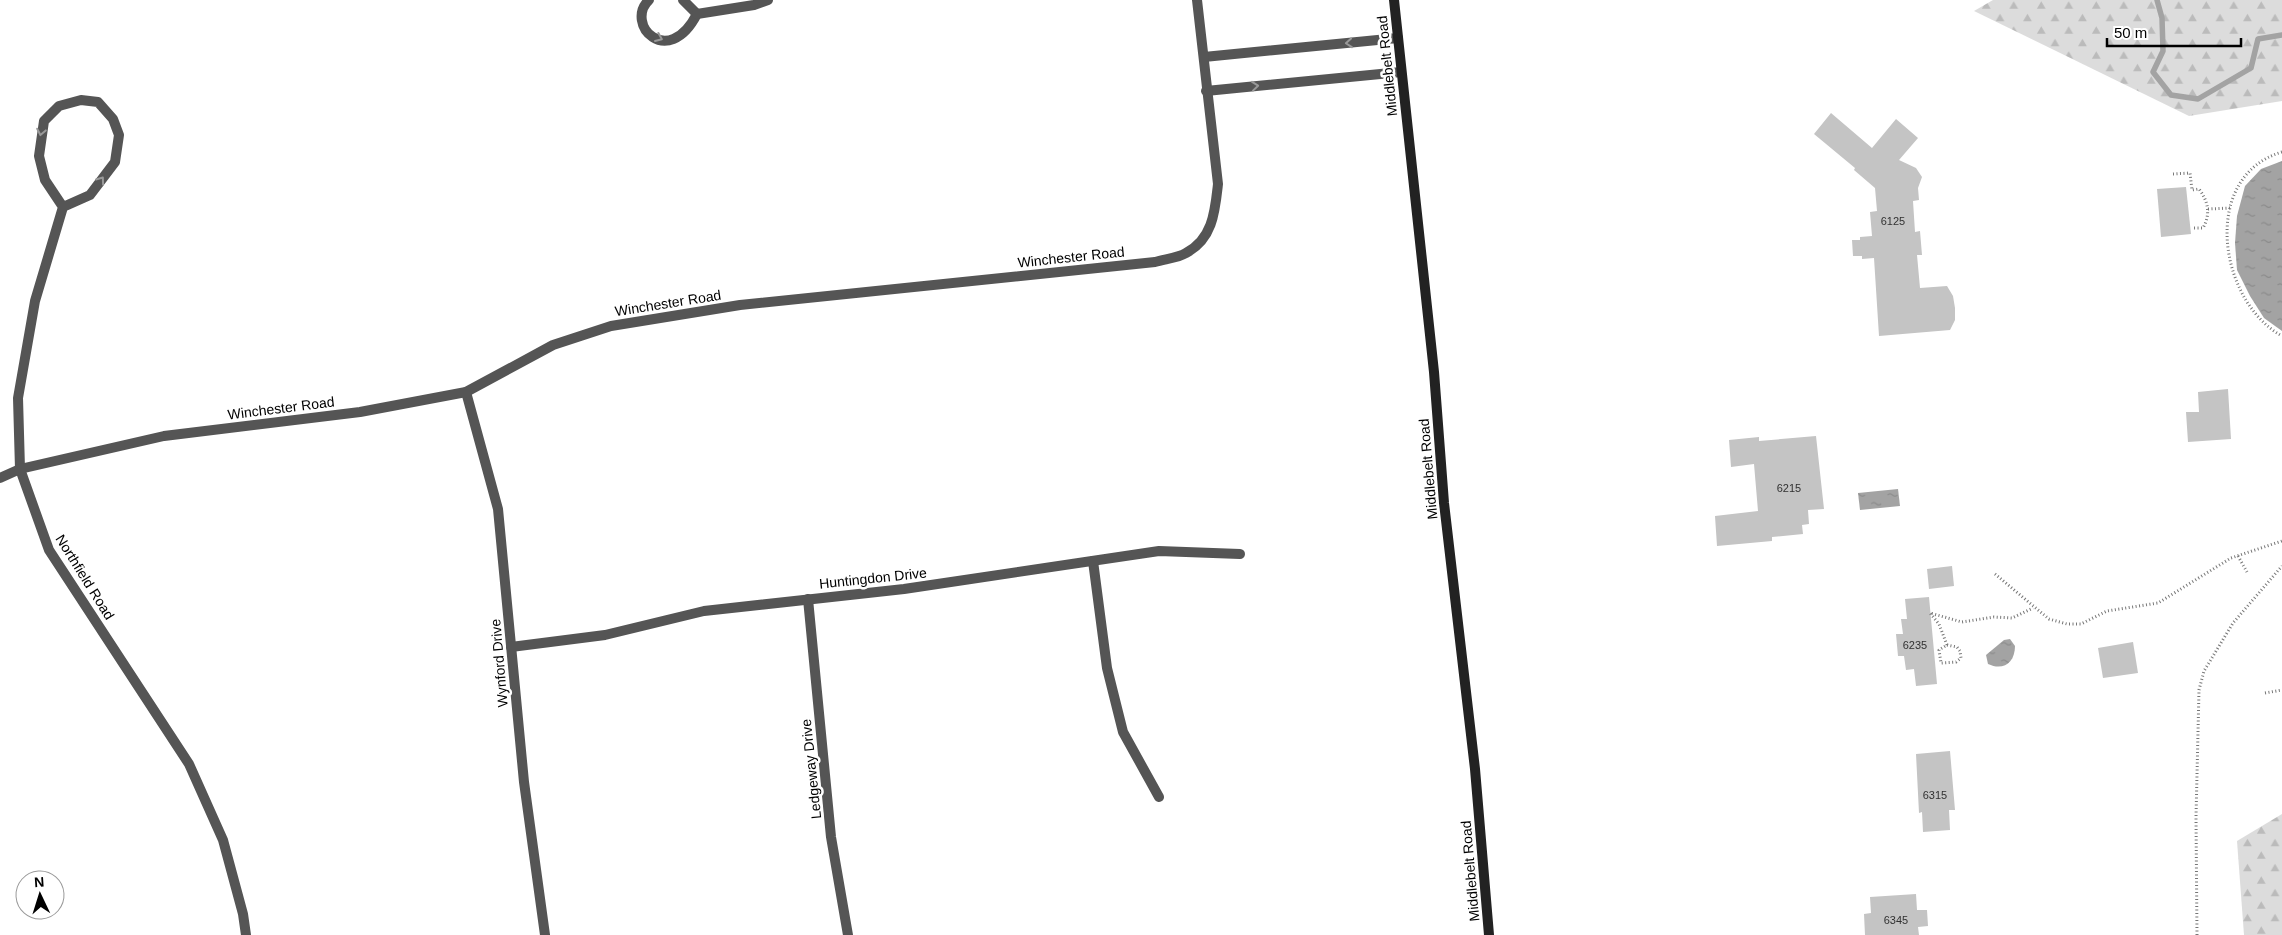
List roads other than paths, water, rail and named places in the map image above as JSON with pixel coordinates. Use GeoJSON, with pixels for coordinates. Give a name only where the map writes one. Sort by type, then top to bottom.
{"type":"FeatureCollection","features":[{"type":"Feature","properties":{"kind":"street"},"geometry":{"type":"LineString","coordinates":[[649,0],[642,12],[642,21],[646,30],[654,38],[668,42],[683,35],[697,14],[754,5],[768,0]]}},
{"type":"Feature","properties":{"kind":"street"},"geometry":{"type":"LineString","coordinates":[[683,0],[697,14]]}},
{"type":"Feature","properties":{"kind":"street","name":"Winchester Road"},"geometry":{"type":"LineString","coordinates":[[0,478],[20,469],[164,436],[360,412],[466,392],[553,345],[611,326],[740,305],[1156,262],[1186,254],[1206,236],[1215,215],[1218,184],[1197,0]]}},
{"type":"Feature","properties":{"kind":"street","name":"Middlebelt Road"},"geometry":{"type":"LineString","coordinates":[[1394,0],[1434,372],[1444,503],[1475,770],[1488,935]]}},
{"type":"Feature","properties":{"kind":"street"},"geometry":{"type":"LineString","coordinates":[[1204,57],[1398,38]]}},
{"type":"Feature","properties":{"kind":"street"},"geometry":{"type":"LineString","coordinates":[[1206,91],[1401,72]]}},
{"type":"Feature","properties":{"kind":"street"},"geometry":{"type":"LineString","coordinates":[[82,100],[98,102],[113,119],[119,135],[114,162],[90,195],[63,207],[45,180],[39,156],[44,120],[59,106],[82,100]]}},
{"type":"Feature","properties":{"kind":"street","name":"Northfield Road"},"geometry":{"type":"LineString","coordinates":[[63,207],[35,301],[18,398],[20,469],[48,550],[189,764],[223,840],[243,914],[246,935]]}},
{"type":"Feature","properties":{"kind":"street","name":"Wynford Drive"},"geometry":{"type":"LineString","coordinates":[[466,392],[498,509],[524,782],[545,935]]}},
{"type":"Feature","properties":{"kind":"street","name":"Huntingdon Drive"},"geometry":{"type":"LineString","coordinates":[[511,647],[605,635],[704,611],[904,589],[1159,551],[1240,554]]}},
{"type":"Feature","properties":{"kind":"street"},"geometry":{"type":"LineString","coordinates":[[1093,561],[1107,668],[1123,732],[1159,797]]}},
{"type":"Feature","properties":{"kind":"street","name":"Ledgeway Drive"},"geometry":{"type":"LineString","coordinates":[[808,599],[831,837],[848,935]]}},
{"type":"Feature","properties":{"kind":"water"},"geometry":{"type":"Polygon","coordinates":[[[2282,161],[2282,331],[2264,318],[2250,296],[2237,270],[2235,243],[2237,216],[2245,186],[2261,169],[2282,161]]]}},
{"type":"Feature","properties":{"kind":"water"},"geometry":{"type":"Polygon","coordinates":[[[1898,489],[1900,506],[1860,510],[1858,493],[1898,489]]]}},
{"type":"Feature","properties":{"kind":"water"},"geometry":{"type":"Polygon","coordinates":[[[2010,639],[2015,646],[2013,657],[2010,661],[1999,667],[1988,664],[1986,655],[2004,640],[2010,639]]]}},
{"type":"Feature","properties":{"kind":"waterway"},"geometry":{"type":"LineString","coordinates":[[2157,0],[2162,18],[2163,51],[2153,72],[2171,95],[2198,99],[2251,68],[2258,39],[2282,35]]}}]}
